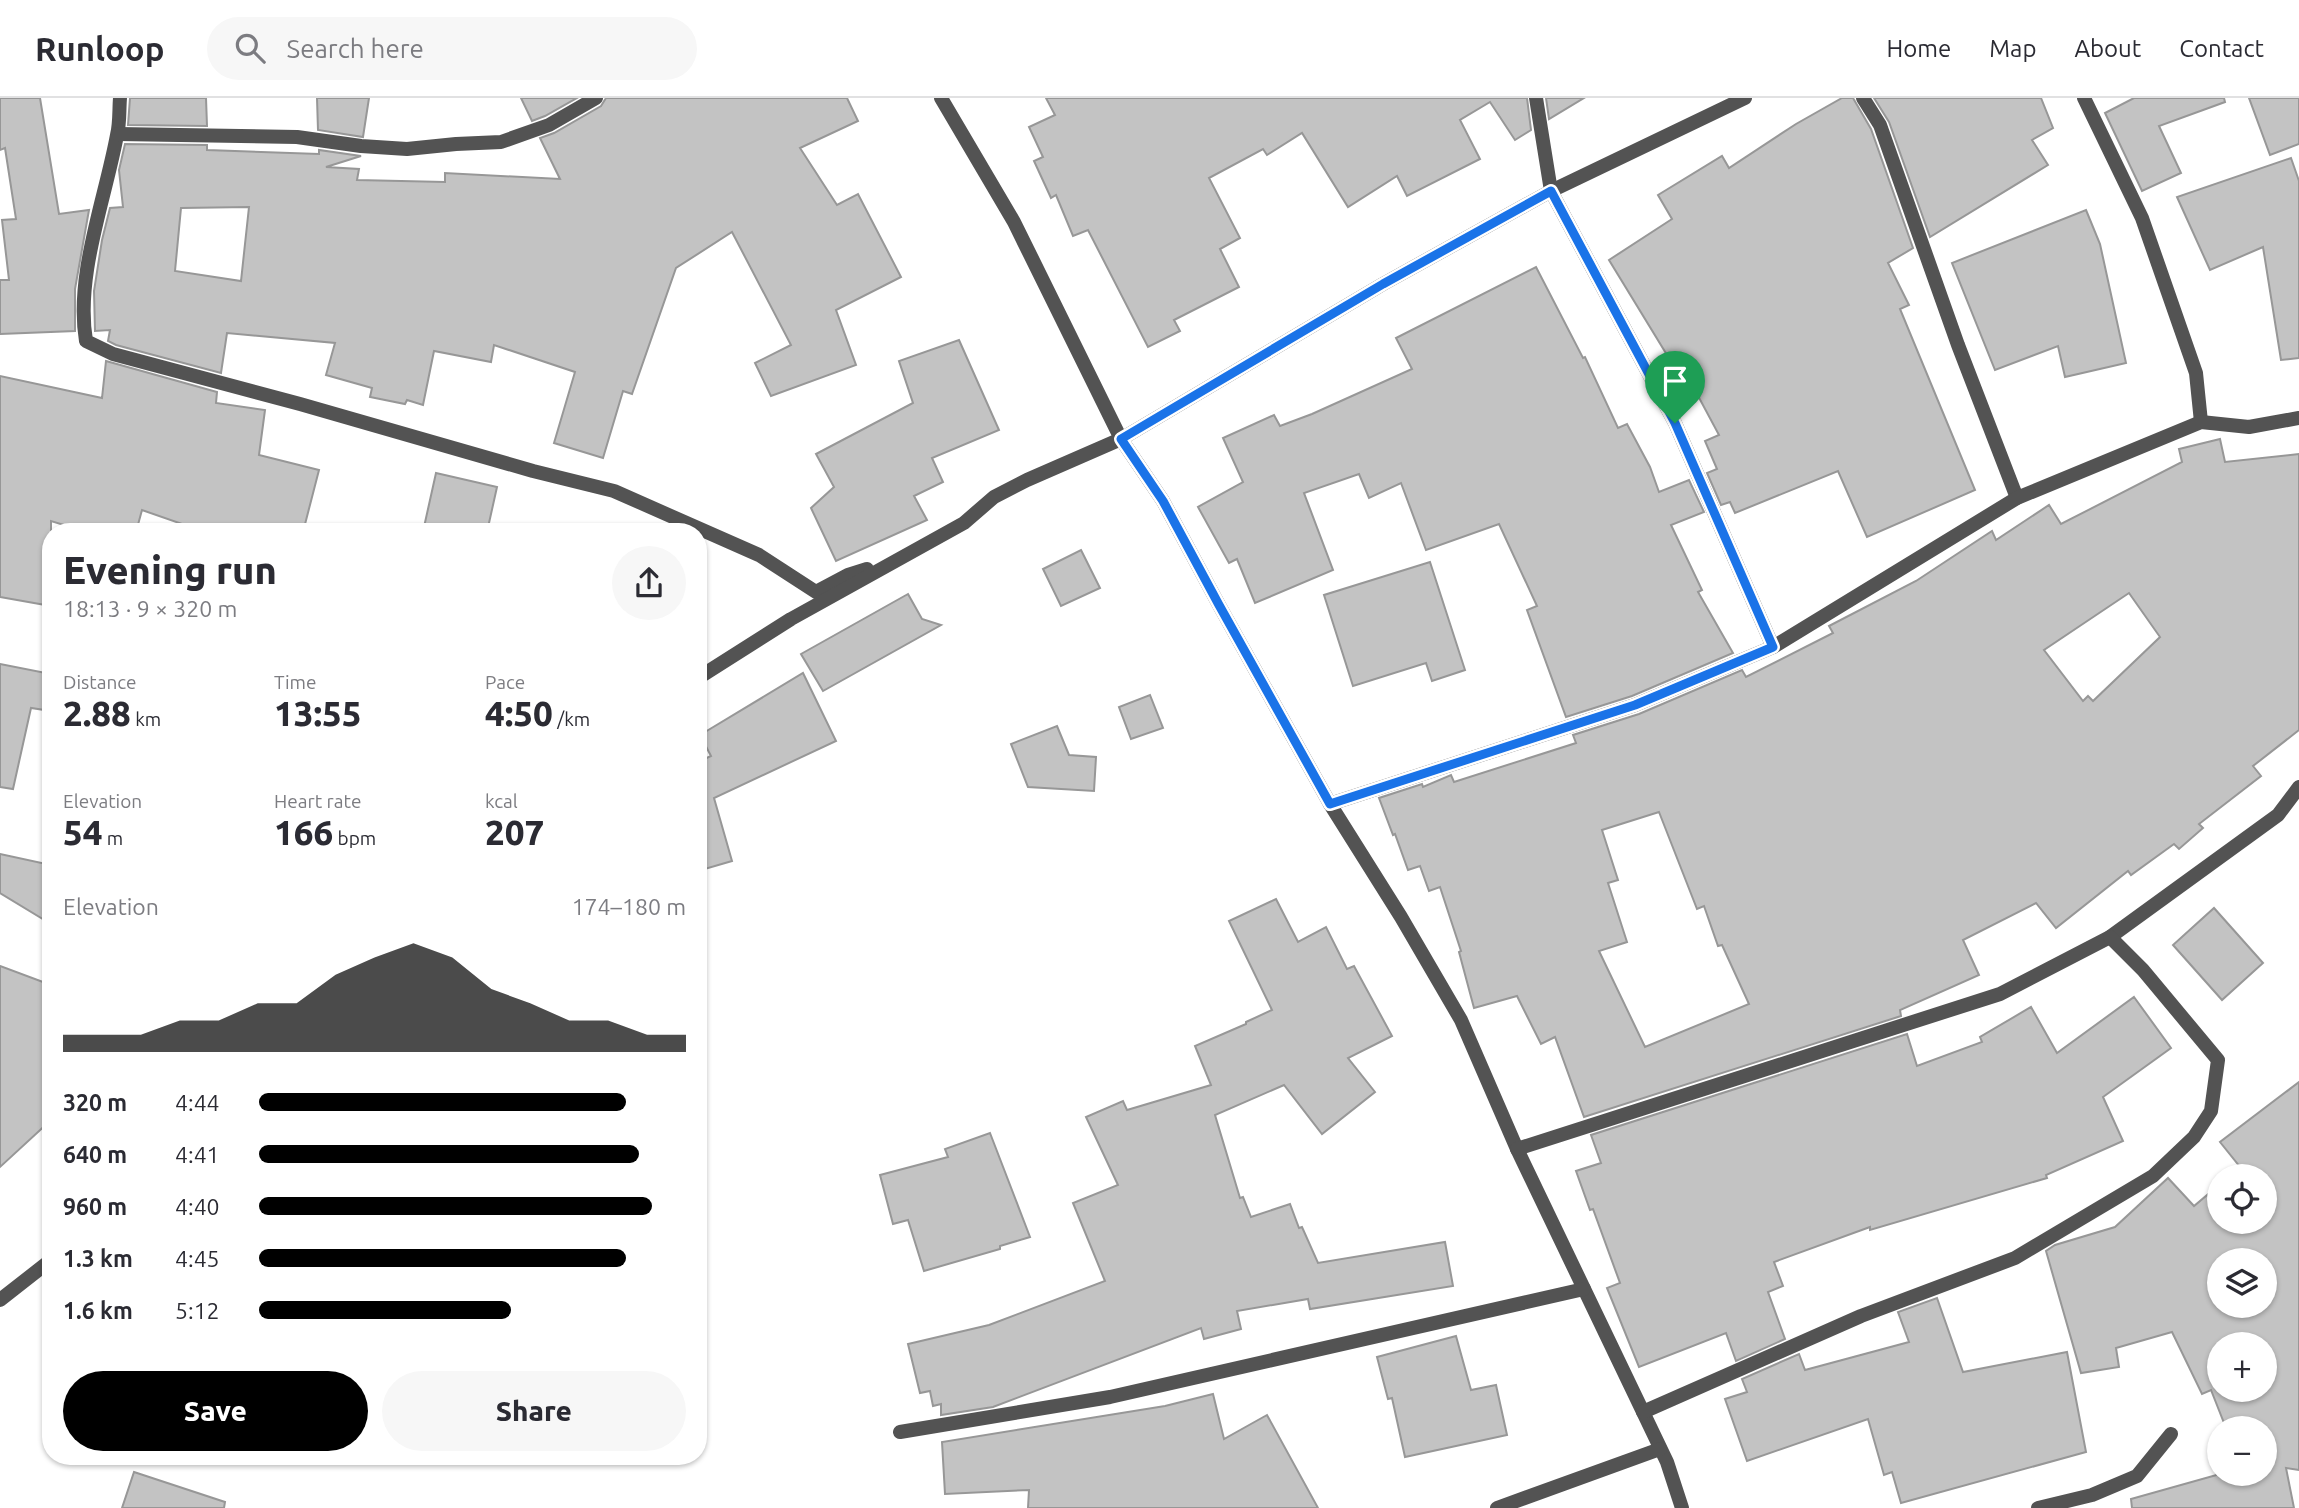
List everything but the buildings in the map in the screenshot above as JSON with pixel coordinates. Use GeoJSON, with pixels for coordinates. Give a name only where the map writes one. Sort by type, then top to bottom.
{"type":"FeatureCollection","features":[{"type":"Feature","properties":{"kind":"street"},"geometry":{"type":"LineString","coordinates":[[120,98],[118,134],[104,188],[87,277],[82,317],[86,341],[113,354],[614,491],[686,523]]}},
{"type":"Feature","properties":{"kind":"street"},"geometry":{"type":"LineString","coordinates":[[118,134],[297,137],[407,149],[501,142],[549,125],[596,98]]}},
{"type":"Feature","properties":{"kind":"street"},"geometry":{"type":"LineString","coordinates":[[941,98],[1014,222],[1121,439],[1163,501],[1330,804],[1401,917],[1461,1020],[1517,1149],[1667,1462],[1682,1508]]}},
{"type":"Feature","properties":{"kind":"street"},"geometry":{"type":"LineString","coordinates":[[1536,98],[1551,191],[1675,423],[1773,647]]}},
{"type":"Feature","properties":{"kind":"street"},"geometry":{"type":"LineString","coordinates":[[707,672],[791,618],[964,523],[994,497],[1121,439],[1383,284],[1551,191],[1745,98]]}},
{"type":"Feature","properties":{"kind":"street"},"geometry":{"type":"LineString","coordinates":[[1863,98],[1880,125],[1958,345],[2017,498]]}},
{"type":"Feature","properties":{"kind":"street"},"geometry":{"type":"LineString","coordinates":[[2084,98],[2142,218],[2196,373],[2201,422]]}},
{"type":"Feature","properties":{"kind":"street"},"geometry":{"type":"LineString","coordinates":[[1330,804],[1635,705],[1773,647],[2017,498],[2201,422],[2249,427],[2299,418]]}},
{"type":"Feature","properties":{"kind":"street"},"geometry":{"type":"LineString","coordinates":[[707,532],[759,555],[816,592],[848,575],[892,562]]}},
{"type":"Feature","properties":{"kind":"street"},"geometry":{"type":"LineString","coordinates":[[1517,1149],[2000,995],[2110,937],[2278,815],[2299,787]]}},
{"type":"Feature","properties":{"kind":"street"},"geometry":{"type":"LineString","coordinates":[[1643,1412],[1861,1316],[2015,1258],[2153,1176],[2194,1137],[2211,1111],[2218,1060],[2143,970],[2110,937]]}},
{"type":"Feature","properties":{"kind":"street"},"geometry":{"type":"LineString","coordinates":[[0,1300],[42,1266]]}},
{"type":"Feature","properties":{"kind":"street"},"geometry":{"type":"LineString","coordinates":[[900,1432],[1110,1397],[1584,1289]]}},
{"type":"Feature","properties":{"kind":"street"},"geometry":{"type":"LineString","coordinates":[[2038,1508],[2092,1495],[2137,1476],[2171,1434]]}},
{"type":"Feature","properties":{"kind":"street"},"geometry":{"type":"LineString","coordinates":[[1497,1508],[1660,1449]]}},
{"type":"Feature","properties":{"kind":"route"},"geometry":{"type":"LineString","coordinates":[[1551,191],[1675,423],[1773,647],[1635,705],[1330,804],[1163,501],[1121,439],[1383,284],[1551,191]]}}]}
